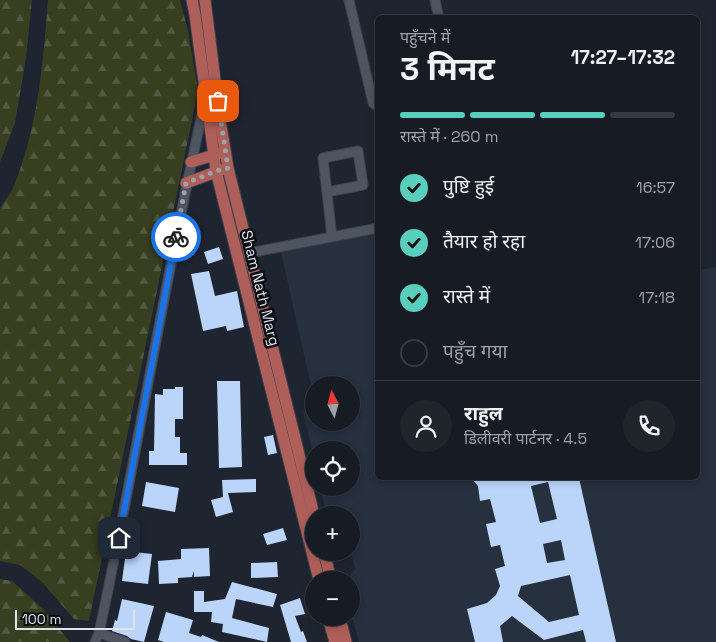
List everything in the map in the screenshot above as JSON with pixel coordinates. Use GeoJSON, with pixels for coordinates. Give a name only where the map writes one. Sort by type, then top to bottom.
{"type":"FeatureCollection","features":[{"type":"Feature","properties":{"kind":"main road","name":"Sham Nath Marg"},"geometry":{"type":"LineString","coordinates":[[192,0],[206,93],[220,154],[228,168],[312,506]]}},
{"type":"Feature","properties":{"kind":"main road","name":"Sham Nath Marg"},"geometry":{"type":"LineString","coordinates":[[205,0],[220,154],[216,171],[317,571]]}},
{"type":"Feature","properties":{"kind":"main road"},"geometry":{"type":"LineString","coordinates":[[191,162],[220,154]]}},
{"type":"Feature","properties":{"kind":"main road"},"geometry":{"type":"LineString","coordinates":[[186,183],[228,168]]}},
{"type":"Feature","properties":{"kind":"main road"},"geometry":{"type":"LineString","coordinates":[[330,626],[335,642]]}},
{"type":"Feature","properties":{"kind":"main road"},"geometry":{"type":"LineString","coordinates":[[342,626],[346,642]]}},
{"type":"Feature","properties":{"kind":"street"},"geometry":{"type":"LineString","coordinates":[[349,0],[373,104],[375,105]]}},
{"type":"Feature","properties":{"kind":"street"},"geometry":{"type":"LineString","coordinates":[[435,0],[438,14]]}},
{"type":"Feature","properties":{"kind":"street"},"geometry":{"type":"LineString","coordinates":[[95,642],[99,632],[122,522],[186,183],[206,93]]}},
{"type":"Feature","properties":{"kind":"street"},"geometry":{"type":"LineString","coordinates":[[327,192],[363,185],[358,150],[322,158],[332,237]]}},
{"type":"Feature","properties":{"kind":"street"},"geometry":{"type":"LineString","coordinates":[[250,253],[375,229]]}},
{"type":"Feature","properties":{"kind":"street"},"geometry":{"type":"LineString","coordinates":[[99,632],[125,642]]}},
{"type":"Feature","properties":{"kind":"shaded area"},"geometry":{"type":"Polygon","coordinates":[[[375,224],[375,480],[700,480],[700,270],[716,267],[716,642],[359,642],[354,626],[360,626],[360,571],[354,571],[355,569],[353,561],[360,561],[360,506],[325,506],[322,496],[360,496],[360,441],[310,441],[308,431],[360,431],[360,376],[309,376],[280,248],[375,224]]]}},
{"type":"Feature","properties":{"kind":"green space"},"geometry":{"type":"Polygon","coordinates":[[[0,0],[32,0],[26,58],[15,123],[0,162],[0,0]]]}},
{"type":"Feature","properties":{"kind":"green space"},"geometry":{"type":"Polygon","coordinates":[[[48,0],[180,0],[188,31],[198,91],[89,621],[74,619],[42,582],[20,565],[0,561],[0,208],[13,188],[34,119],[44,48],[48,0]]]}},
{"type":"Feature","properties":{"kind":"green space"},"geometry":{"type":"Polygon","coordinates":[[[0,579],[12,581],[43,609],[70,642],[0,642],[0,579]]]}},
{"type":"Feature","properties":{"kind":"building"},"geometry":{"type":"Polygon","coordinates":[[[219,247],[223,259],[208,264],[204,252],[219,247]]]}},
{"type":"Feature","properties":{"kind":"building"},"geometry":{"type":"Polygon","coordinates":[[[209,271],[215,296],[237,291],[244,327],[227,331],[226,326],[203,331],[191,274],[209,271]]]}},
{"type":"Feature","properties":{"kind":"building"},"geometry":{"type":"Polygon","coordinates":[[[217,381],[240,381],[242,467],[219,468],[217,381]]]}},
{"type":"Feature","properties":{"kind":"building"},"geometry":{"type":"Polygon","coordinates":[[[175,387],[183,387],[183,419],[175,419],[175,437],[180,437],[180,453],[187,453],[187,465],[149,465],[149,451],[154,451],[155,394],[163,395],[163,389],[175,389],[175,387]]]}},
{"type":"Feature","properties":{"kind":"building"},"geometry":{"type":"Polygon","coordinates":[[[273,435],[277,453],[268,455],[264,437],[273,435]]]}},
{"type":"Feature","properties":{"kind":"building"},"geometry":{"type":"Polygon","coordinates":[[[256,479],[256,492],[228,493],[233,512],[216,517],[211,500],[223,497],[222,480],[256,479]]]}},
{"type":"Feature","properties":{"kind":"building"},"geometry":{"type":"Polygon","coordinates":[[[473,480],[579,480],[616,642],[586,642],[583,630],[544,640],[512,616],[500,626],[503,642],[475,642],[467,609],[487,603],[496,595],[500,586],[495,569],[505,566],[500,545],[491,547],[486,524],[496,522],[490,499],[480,501],[478,486],[473,480]],[[548,482],[531,486],[540,523],[557,519],[548,482]],[[561,540],[543,544],[547,563],[565,560],[561,540]],[[570,575],[521,586],[518,596],[549,622],[579,615],[570,575]]]}},
{"type":"Feature","properties":{"kind":"building"},"geometry":{"type":"Polygon","coordinates":[[[146,482],[179,488],[175,512],[142,506],[146,482]]]}},
{"type":"Feature","properties":{"kind":"building"},"geometry":{"type":"Polygon","coordinates":[[[283,528],[287,540],[267,545],[263,534],[283,528]]]}},
{"type":"Feature","properties":{"kind":"building"},"geometry":{"type":"Polygon","coordinates":[[[209,548],[210,576],[194,577],[194,571],[192,577],[178,578],[178,583],[159,584],[158,561],[181,559],[181,549],[209,548]]]}},
{"type":"Feature","properties":{"kind":"building"},"geometry":{"type":"Polygon","coordinates":[[[126,551],[152,554],[148,584],[122,581],[126,551]]]}},
{"type":"Feature","properties":{"kind":"building"},"geometry":{"type":"Polygon","coordinates":[[[277,562],[278,577],[251,578],[251,563],[277,562]]]}},
{"type":"Feature","properties":{"kind":"building"},"geometry":{"type":"Polygon","coordinates":[[[232,582],[277,594],[273,607],[236,599],[232,618],[269,628],[267,642],[222,632],[223,624],[211,622],[212,612],[194,612],[194,591],[204,591],[204,602],[225,599],[232,582]]]}},
{"type":"Feature","properties":{"kind":"building"},"geometry":{"type":"Polygon","coordinates":[[[300,598],[305,614],[295,616],[307,642],[291,642],[280,605],[300,598]]]}},
{"type":"Feature","properties":{"kind":"building"},"geometry":{"type":"Polygon","coordinates":[[[122,599],[154,606],[144,642],[112,631],[115,620],[117,621],[122,599]]]}},
{"type":"Feature","properties":{"kind":"building"},"geometry":{"type":"Polygon","coordinates":[[[166,612],[193,620],[189,633],[201,637],[202,635],[219,642],[164,642],[158,640],[166,612]]]}},
{"type":"Feature","properties":{"kind":"way so far"},"geometry":{"type":"LineString","coordinates":[[176,237],[186,183],[228,168],[218,101]]}},
{"type":"Feature","properties":{"kind":"route"},"geometry":{"type":"LineString","coordinates":[[119,538],[176,237]]}}]}
